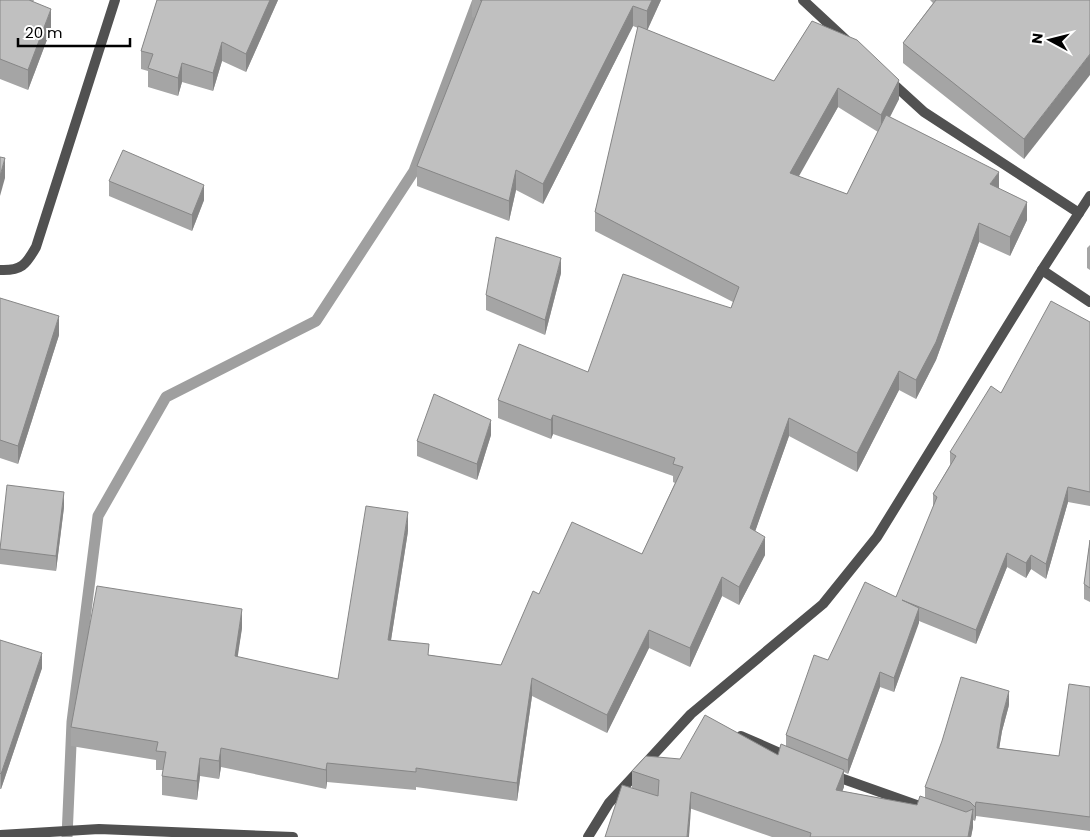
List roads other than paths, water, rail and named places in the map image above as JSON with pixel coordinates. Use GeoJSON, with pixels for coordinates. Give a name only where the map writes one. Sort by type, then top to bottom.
{"type":"FeatureCollection","features":[{"type":"Feature","properties":{"kind":"street"},"geometry":{"type":"LineString","coordinates":[[0,270],[14,270],[27,263],[36,247],[115,0]]}},
{"type":"Feature","properties":{"kind":"street"},"geometry":{"type":"LineString","coordinates":[[803,0],[857,51]]}},
{"type":"Feature","properties":{"kind":"street"},"geometry":{"type":"LineString","coordinates":[[884,76],[924,112],[1079,213]]}},
{"type":"Feature","properties":{"kind":"street"},"geometry":{"type":"LineString","coordinates":[[588,837],[609,803],[695,715],[823,604],[877,538],[1042,270],[1090,196]]}},
{"type":"Feature","properties":{"kind":"street"},"geometry":{"type":"LineString","coordinates":[[1042,270],[1090,302]]}},
{"type":"Feature","properties":{"kind":"street"},"geometry":{"type":"LineString","coordinates":[[734,733],[795,760]]}},
{"type":"Feature","properties":{"kind":"street"},"geometry":{"type":"LineString","coordinates":[[821,772],[932,810]]}},
{"type":"Feature","properties":{"kind":"street"},"geometry":{"type":"LineString","coordinates":[[0,836],[100,829],[292,837]]}},
{"type":"Feature","properties":{"kind":"waterway"},"geometry":{"type":"LineString","coordinates":[[67,837],[72,722],[98,516],[166,397],[316,321],[414,171],[478,0]]}}]}
